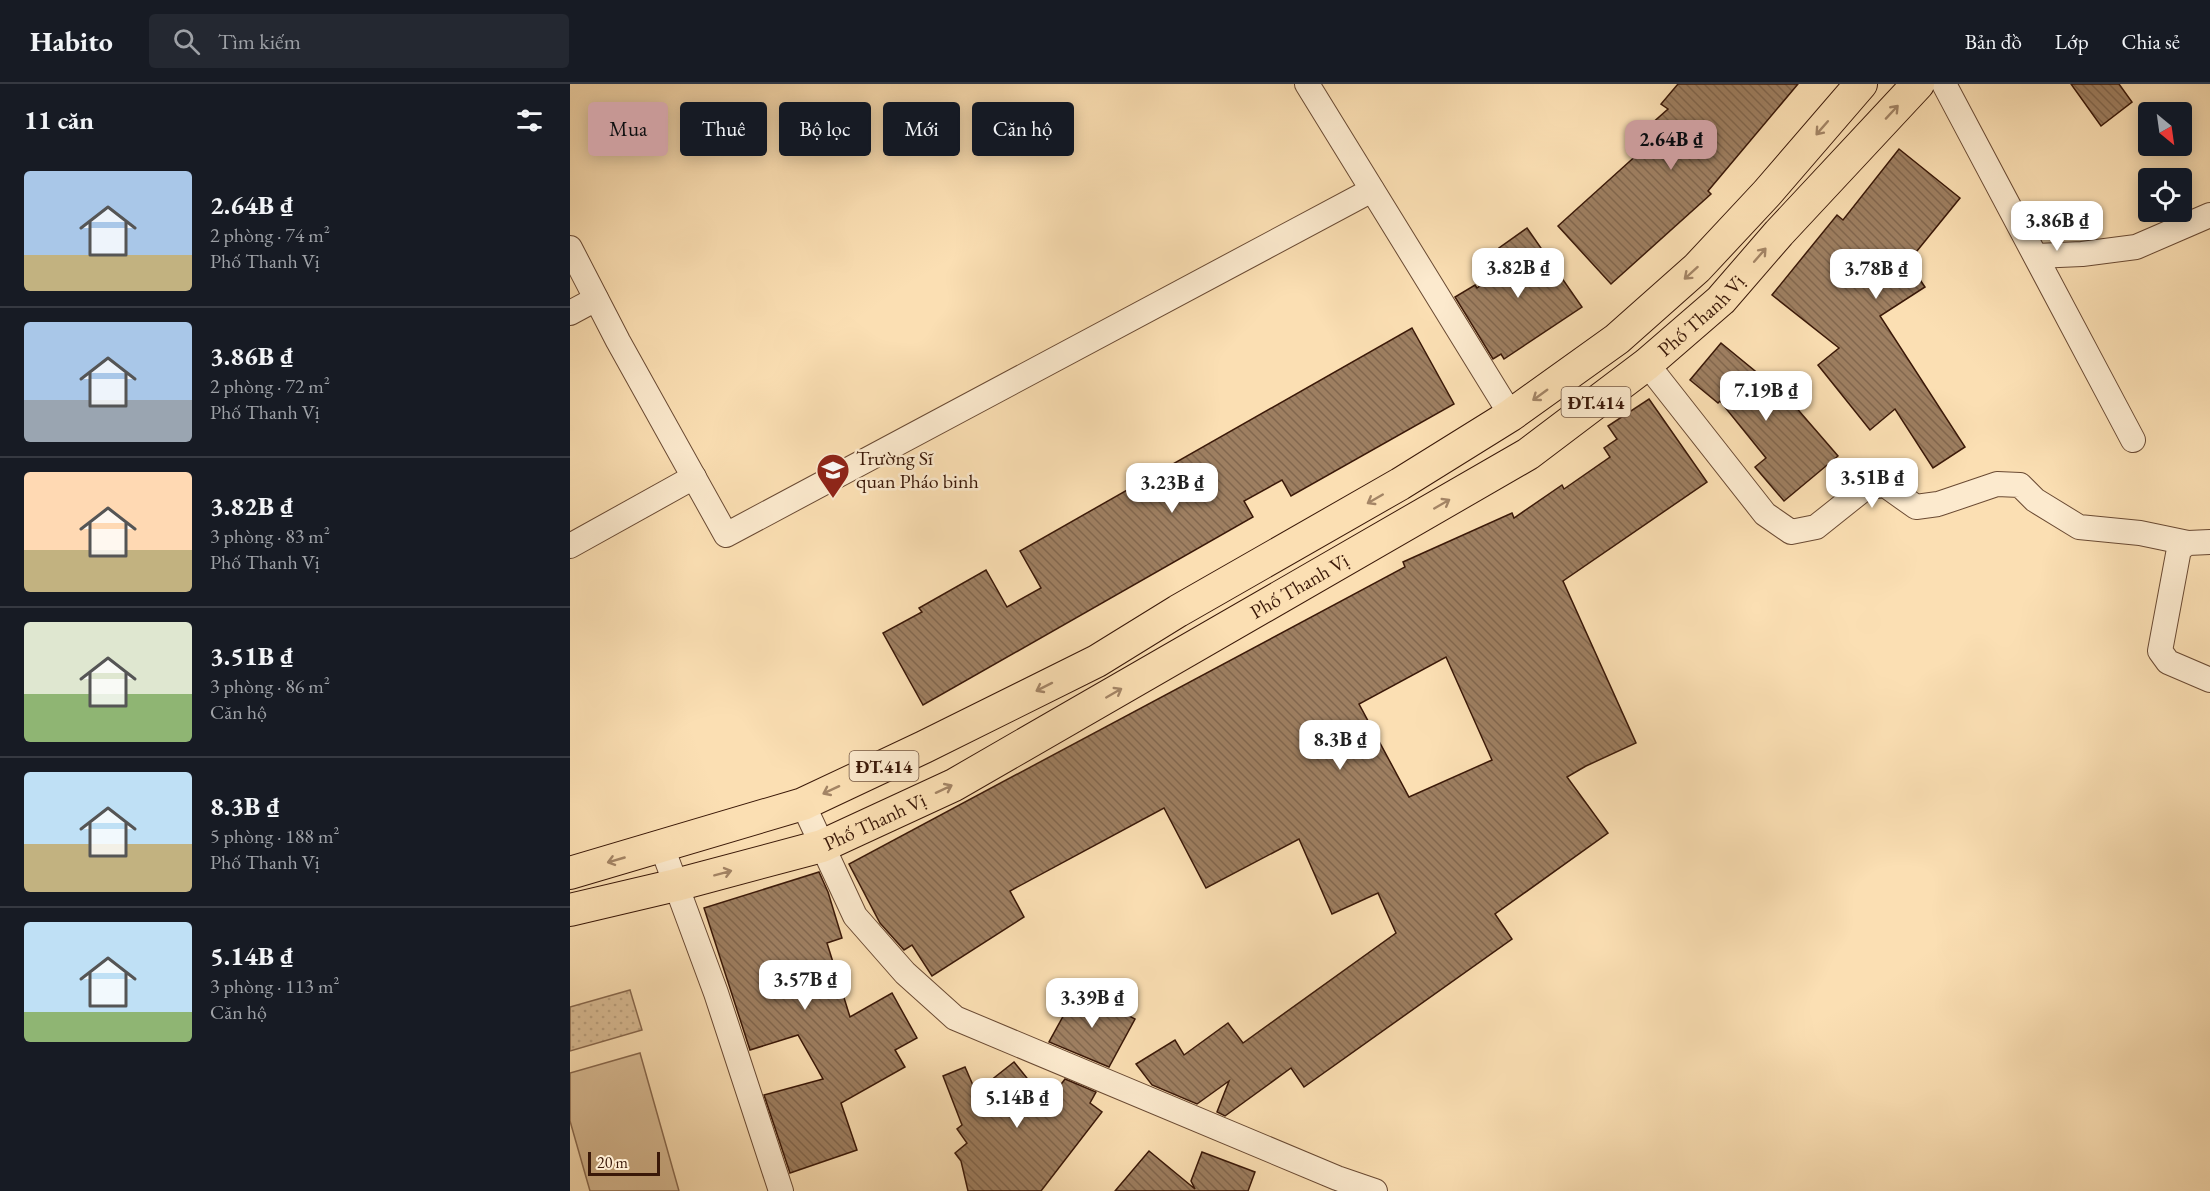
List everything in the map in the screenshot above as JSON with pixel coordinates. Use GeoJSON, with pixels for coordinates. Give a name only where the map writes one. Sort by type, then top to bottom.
{"type":"FeatureCollection","features":[{"type":"Feature","properties":{"kind":"main road","name":"Phố Thanh Vị"},"geometry":{"type":"LineString","coordinates":[[570,873],[802,804],[924,747],[1097,661],[1178,611],[1400,484],[1511,415],[1617,339],[1697,268],[1767,193],[1861,84]]}},
{"type":"Feature","properties":{"kind":"main road","name":"Phố Thanh Vị"},"geometry":{"type":"LineString","coordinates":[[570,910],[676,885],[822,846],[954,785],[1528,454],[1647,364],[1721,300],[1779,233],[1918,84]]}},
{"type":"Feature","properties":{"kind":"street"},"geometry":{"type":"LineString","coordinates":[[1306,84],[1511,415]]}},
{"type":"Feature","properties":{"kind":"street"},"geometry":{"type":"LineString","coordinates":[[1944,84],[2133,440]]}},
{"type":"Feature","properties":{"kind":"street"},"geometry":{"type":"LineString","coordinates":[[570,248],[726,535],[1372,190]]}},
{"type":"Feature","properties":{"kind":"street"},"geometry":{"type":"LineString","coordinates":[[2036,256],[2082,254],[2136,247],[2210,215]]}},
{"type":"Feature","properties":{"kind":"street"},"geometry":{"type":"LineString","coordinates":[[570,313],[596,299]]}},
{"type":"Feature","properties":{"kind":"street"},"geometry":{"type":"LineString","coordinates":[[1647,364],[1765,514],[1791,532],[1816,527],[1865,488],[1885,485],[1916,507],[1938,504],[1997,484],[2020,485],[2035,500],[2079,526],[2199,542]]}},
{"type":"Feature","properties":{"kind":"street"},"geometry":{"type":"LineString","coordinates":[[570,546],[694,477]]}},
{"type":"Feature","properties":{"kind":"street"},"geometry":{"type":"LineString","coordinates":[[2199,542],[2179,549],[2160,651],[2168,662],[2210,680]]}},
{"type":"Feature","properties":{"kind":"street"},"geometry":{"type":"LineString","coordinates":[[802,804],[855,916],[905,973],[955,1018],[1065,1066],[1337,1178],[1375,1191]]}},
{"type":"Feature","properties":{"kind":"street"},"geometry":{"type":"LineString","coordinates":[[662,847],[716,993],[781,1191]]}},
{"type":"Feature","properties":{"kind":"shaded area"},"geometry":{"type":"Polygon","coordinates":[[[630,990],[642,1030],[570,1051],[570,1007],[630,990]]]}},
{"type":"Feature","properties":{"kind":"shaded area"},"geometry":{"type":"Polygon","coordinates":[[[640,1053],[679,1191],[590,1191],[570,1121],[570,1073],[640,1053]]]}},
{"type":"Feature","properties":{"kind":"building"},"geometry":{"type":"Polygon","coordinates":[[[1678,84],[1798,84],[1708,191],[1711,194],[1611,284],[1558,226],[1650,143],[1641,133],[1668,109],[1661,104],[1678,84]]]}},
{"type":"Feature","properties":{"kind":"building"},"geometry":{"type":"Polygon","coordinates":[[[2071,84],[2119,84],[2132,102],[2101,126],[2071,84]]]}},
{"type":"Feature","properties":{"kind":"building"},"geometry":{"type":"Polygon","coordinates":[[[1899,149],[1960,198],[1908,262],[1925,287],[1880,316],[1965,447],[1933,468],[1895,409],[1870,430],[1818,365],[1839,348],[1772,295],[1837,215],[1843,220],[1899,149]]]}},
{"type":"Feature","properties":{"kind":"building"},"geometry":{"type":"Polygon","coordinates":[[[1527,228],[1582,307],[1504,359],[1501,354],[1493,359],[1455,297],[1475,285],[1477,288],[1510,264],[1499,248],[1527,228]]]}},
{"type":"Feature","properties":{"kind":"building"},"geometry":{"type":"Polygon","coordinates":[[[1412,328],[1454,404],[1291,496],[1282,480],[1244,501],[1253,517],[923,705],[883,633],[922,612],[919,608],[986,570],[1007,607],[1041,588],[1020,551],[1412,328]]]}},
{"type":"Feature","properties":{"kind":"building"},"geometry":{"type":"Polygon","coordinates":[[[1721,343],[1771,384],[1774,382],[1838,456],[1784,501],[1755,467],[1766,458],[1720,401],[1718,403],[1690,380],[1721,343]]]}},
{"type":"Feature","properties":{"kind":"building"},"geometry":{"type":"Polygon","coordinates":[[[1649,399],[1707,482],[1563,581],[1636,743],[1567,777],[1608,833],[1495,914],[1512,939],[1304,1087],[1291,1068],[1225,1116],[1217,1112],[1229,1081],[1197,1104],[1152,1085],[1136,1064],[1175,1040],[1184,1055],[1228,1023],[1243,1043],[1396,933],[1378,893],[1332,914],[1299,839],[1206,888],[1164,808],[1010,891],[1024,917],[932,976],[912,945],[904,950],[880,923],[849,864],[1405,567],[1403,562],[1512,513],[1514,518],[1562,485],[1564,489],[1610,457],[1604,448],[1617,439],[1608,426],[1649,399]],[[1446,657],[1359,704],[1409,797],[1492,760],[1446,657]]]}},
{"type":"Feature","properties":{"kind":"building"},"geometry":{"type":"Polygon","coordinates":[[[819,872],[828,892],[842,938],[827,943],[850,1017],[892,993],[917,1038],[895,1050],[905,1067],[841,1103],[857,1150],[790,1173],[764,1095],[823,1079],[798,1035],[750,1050],[704,908],[819,872]]]}},
{"type":"Feature","properties":{"kind":"building"},"geometry":{"type":"Polygon","coordinates":[[[1078,989],[1135,1019],[1109,1067],[1049,1042],[1078,989]]]}},
{"type":"Feature","properties":{"kind":"building"},"geometry":{"type":"Polygon","coordinates":[[[1014,1062],[1047,1103],[1065,1079],[1096,1092],[1090,1103],[1102,1112],[1041,1191],[968,1191],[961,1161],[955,1153],[967,1143],[957,1129],[962,1125],[943,1076],[965,1067],[976,1092],[1014,1062]]]}},
{"type":"Feature","properties":{"kind":"building"},"geometry":{"type":"Polygon","coordinates":[[[1149,1151],[1195,1189],[1191,1181],[1202,1152],[1255,1172],[1248,1191],[1115,1191],[1149,1151]]]}},
{"type":"Feature","properties":{"kind":"place","name":"Trường Sĩ quan Pháo binh"},"geometry":{"type":"Point","coordinates":[833,499]}}]}
